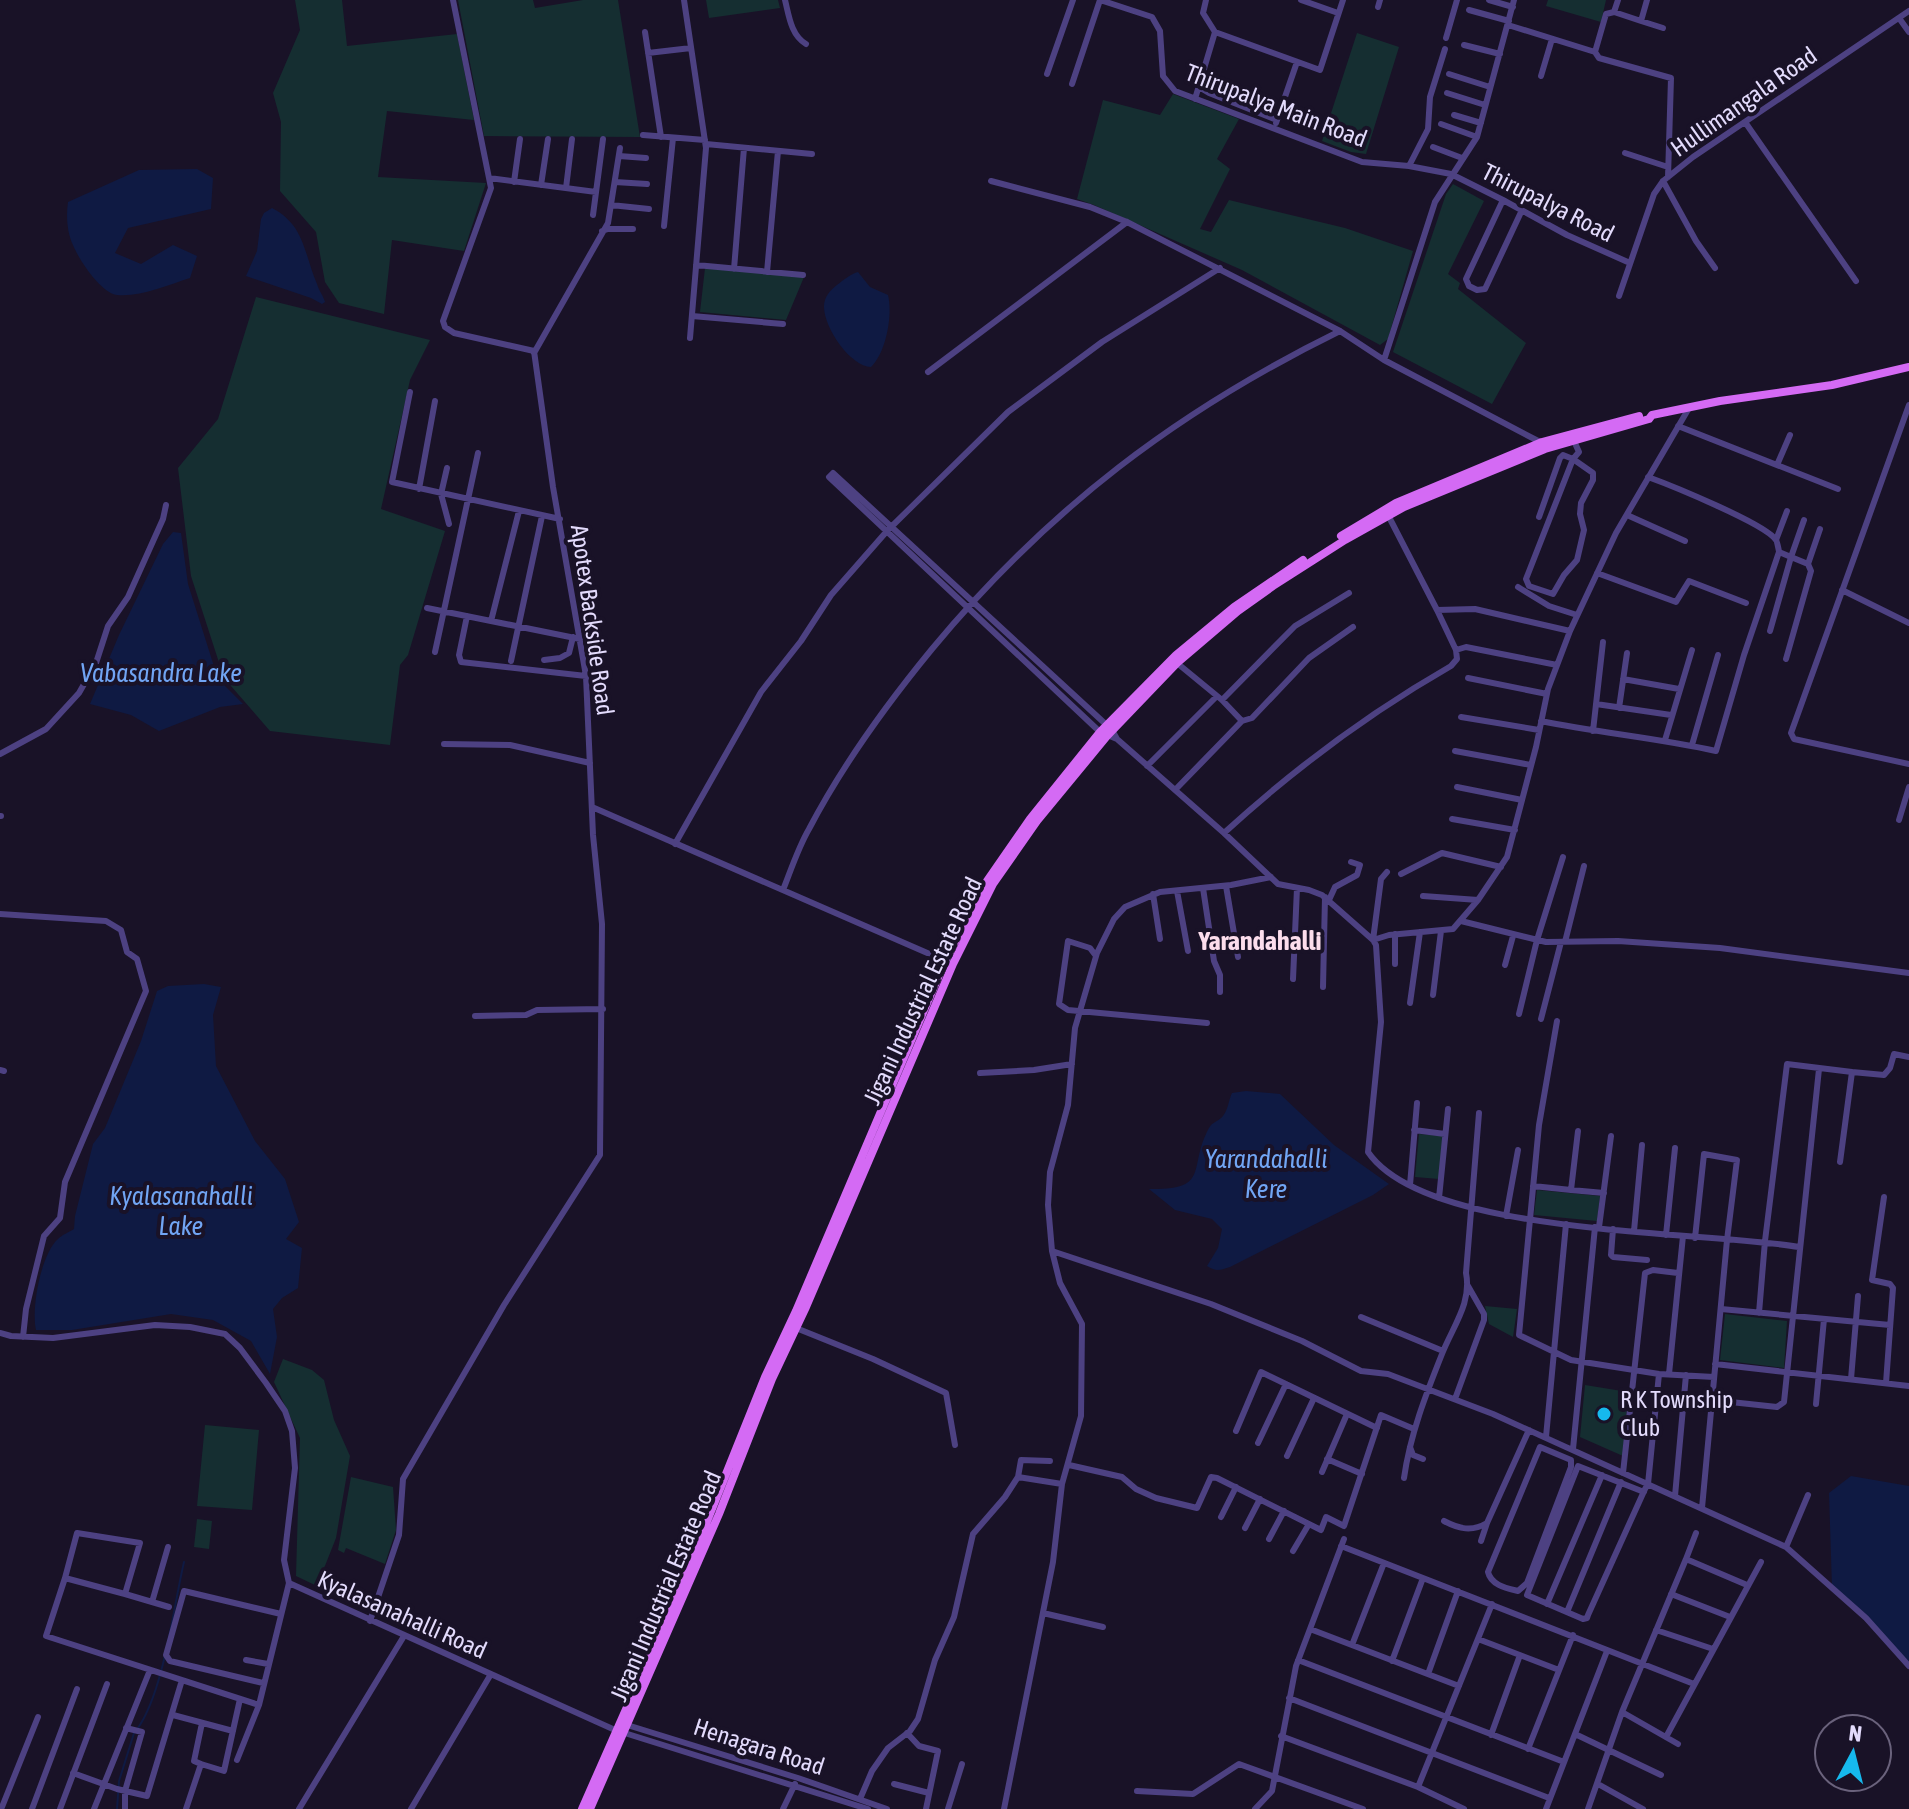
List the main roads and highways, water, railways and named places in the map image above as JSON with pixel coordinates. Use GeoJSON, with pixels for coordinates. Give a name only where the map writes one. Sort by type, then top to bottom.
{"type":"FeatureCollection","features":[{"type":"Feature","properties":{"kind":"main road","name":"Jigani Industrial Estate Road"},"geometry":{"type":"LineString","coordinates":[[582,1809],[687,1571],[765,1377],[987,881],[1030,819],[1176,655],[1268,582],[1396,503],[1543,445],[1637,417],[1832,385],[1909,367]]}},
{"type":"Feature","properties":{"kind":"main road","name":"Jigani Industrial Estate Road"},"geometry":{"type":"LineString","coordinates":[[1108,732],[1177,663],[1238,611],[1345,540],[1404,507],[1543,445],[1574,441],[1649,419],[1652,415]]}},
{"type":"Feature","properties":{"kind":"main road","name":"Jigani Industrial Estate Road"},"geometry":{"type":"LineString","coordinates":[[590,1809],[619,1727],[719,1514],[772,1379],[949,963]]}},
{"type":"Feature","properties":{"kind":"water"},"geometry":{"type":"Polygon","coordinates":[[[197,169],[213,178],[211,209],[128,228],[115,253],[141,264],[173,245],[197,256],[190,278],[135,294],[117,295],[104,288],[85,267],[73,245],[69,235],[68,202],[139,170],[197,169]]]}},
{"type":"Feature","properties":{"kind":"water"},"geometry":{"type":"Polygon","coordinates":[[[272,208],[291,223],[302,241],[325,302],[322,304],[246,276],[257,251],[261,219],[272,208]]]}},
{"type":"Feature","properties":{"kind":"water"},"geometry":{"type":"Polygon","coordinates":[[[858,272],[870,287],[888,295],[889,323],[881,353],[871,367],[862,365],[845,351],[831,330],[824,309],[830,291],[858,272]]]}},
{"type":"Feature","properties":{"kind":"water","name":"Vabasandra Lake"},"geometry":{"type":"Polygon","coordinates":[[[173,532],[181,533],[188,584],[218,679],[243,704],[220,707],[159,731],[131,715],[90,704],[119,635],[163,544],[173,532]]]}},
{"type":"Feature","properties":{"kind":"water","name":"Kyalasanahalli Lake"},"geometry":{"type":"Polygon","coordinates":[[[204,984],[221,987],[213,1015],[216,1066],[255,1141],[285,1179],[299,1222],[286,1239],[302,1248],[298,1288],[282,1298],[273,1309],[277,1337],[270,1374],[251,1341],[213,1320],[171,1314],[72,1330],[36,1330],[35,1309],[42,1269],[52,1246],[74,1229],[93,1144],[105,1128],[141,1041],[157,991],[168,986],[204,984]]]}},
{"type":"Feature","properties":{"kind":"water","name":"Yarandahalli Kere"},"geometry":{"type":"Polygon","coordinates":[[[1232,1093],[1280,1094],[1334,1145],[1389,1184],[1230,1267],[1216,1270],[1207,1266],[1218,1248],[1222,1229],[1212,1219],[1175,1210],[1149,1189],[1182,1186],[1190,1181],[1209,1128],[1225,1114],[1232,1093]]]}},
{"type":"Feature","properties":{"kind":"water"},"geometry":{"type":"Polygon","coordinates":[[[1851,1476],[1909,1486],[1909,1664],[1832,1587],[1829,1493],[1851,1476]]]}},
{"type":"Feature","properties":{"kind":"waterway"},"geometry":{"type":"LineString","coordinates":[[138,1728],[155,1693],[184,1562]]}},
{"type":"Feature","properties":{"kind":"waterway"},"geometry":{"type":"LineString","coordinates":[[117,1809],[119,1781],[134,1733]]}},
{"type":"Feature","properties":{"kind":"place","name":"R K Township Club"},"geometry":{"type":"Point","coordinates":[1604,1414]}},
{"type":"Feature","properties":{"kind":"district","name":"Yarandahalli"},"geometry":{"type":"Point","coordinates":[1260,941]}}]}
